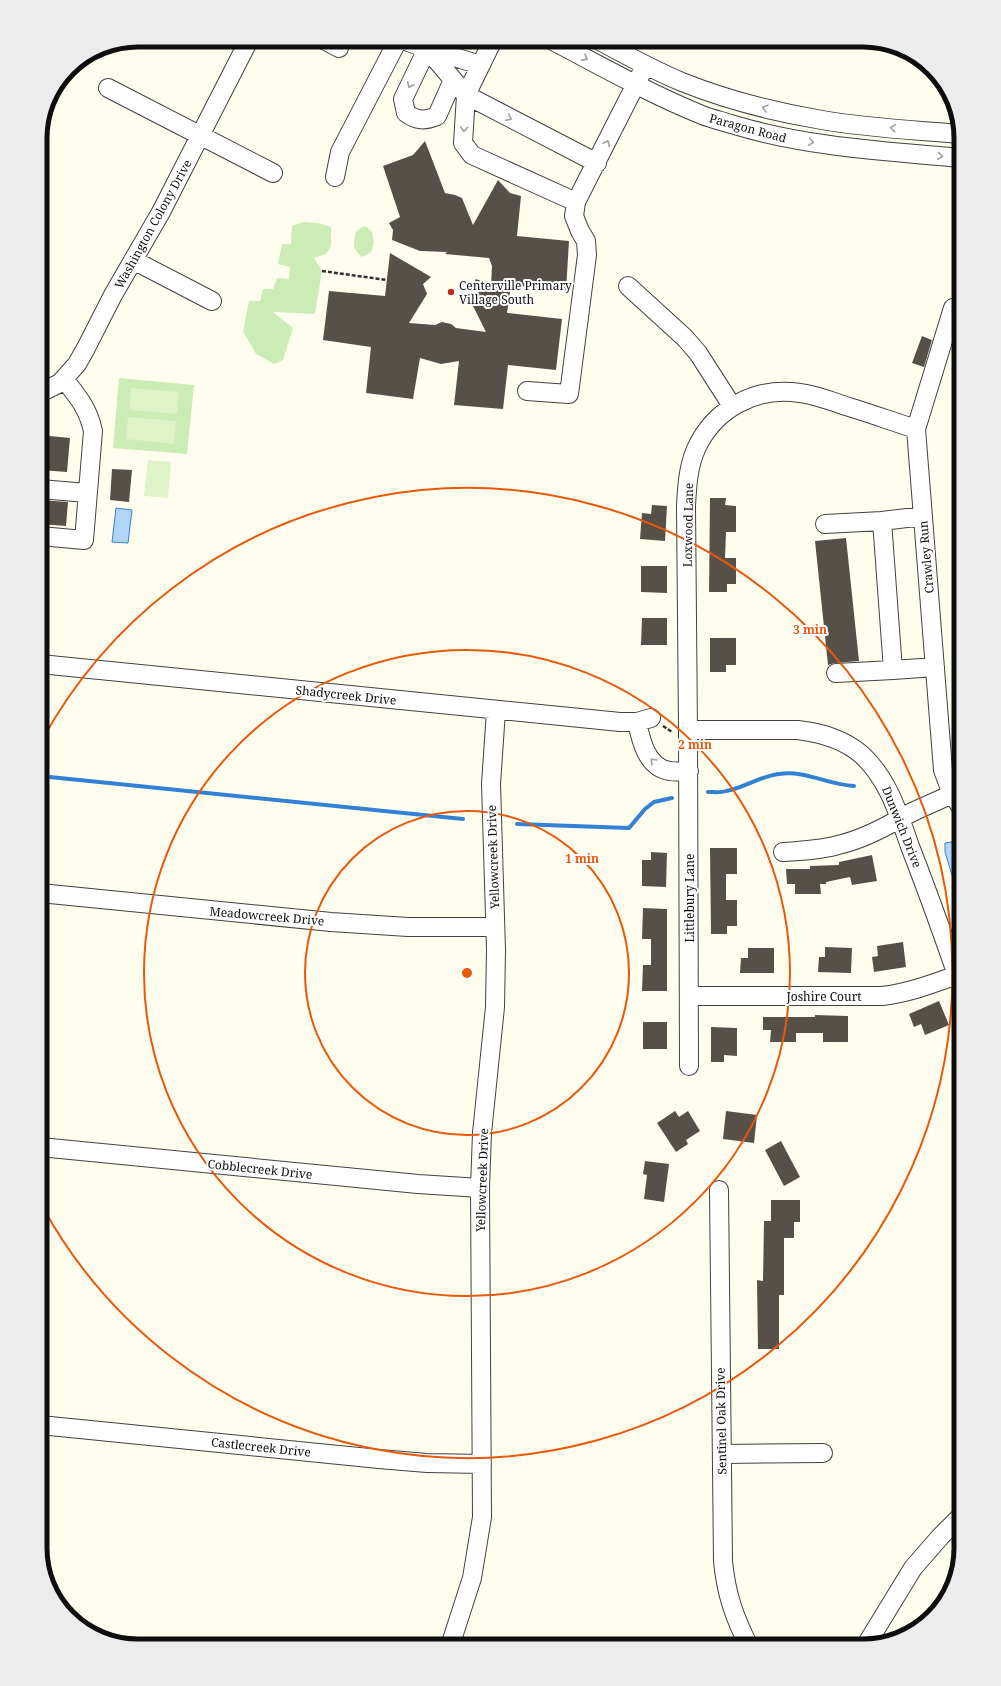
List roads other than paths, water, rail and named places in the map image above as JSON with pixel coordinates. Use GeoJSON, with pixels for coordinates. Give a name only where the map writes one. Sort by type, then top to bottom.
{"type":"FeatureCollection","features":[{"type":"Feature","properties":{"kind":"street","name":"Washington Colony Drive"},"geometry":{"type":"LineString","coordinates":[[47,390],[60,383],[77,364],[133,260],[161,212],[245,47]]}},
{"type":"Feature","properties":{"kind":"street"},"geometry":{"type":"LineString","coordinates":[[335,177],[340,152],[394,47]]}},
{"type":"Feature","properties":{"kind":"street"},"geometry":{"type":"LineString","coordinates":[[422,47],[481,65]]}},
{"type":"Feature","properties":{"kind":"street"},"geometry":{"type":"LineString","coordinates":[[490,47],[466,95],[463,143],[472,155],[576,202]]}},
{"type":"Feature","properties":{"kind":"street","name":"Paragon Road"},"geometry":{"type":"LineString","coordinates":[[565,47],[636,84],[703,115],[749,130],[790,139],[839,146],[954,157]]}},
{"type":"Feature","properties":{"kind":"street","name":"Paragon Road"},"geometry":{"type":"LineString","coordinates":[[611,47],[645,66],[702,89],[776,112],[863,126],[954,133]]}},
{"type":"Feature","properties":{"kind":"street"},"geometry":{"type":"LineString","coordinates":[[427,49],[466,95],[597,163]]}},
{"type":"Feature","properties":{"kind":"street"},"geometry":{"type":"LineString","coordinates":[[427,49],[403,99],[406,113],[413,119],[426,121],[437,116],[453,80]]}},
{"type":"Feature","properties":{"kind":"street"},"geometry":{"type":"LineString","coordinates":[[527,391],[569,394],[587,255],[586,241],[574,216],[576,202],[645,66]]}},
{"type":"Feature","properties":{"kind":"street"},"geometry":{"type":"LineString","coordinates":[[108,88],[273,174]]}},
{"type":"Feature","properties":{"kind":"street"},"geometry":{"type":"LineString","coordinates":[[133,260],[212,301]]}},
{"type":"Feature","properties":{"kind":"street"},"geometry":{"type":"LineString","coordinates":[[628,286],[685,338],[698,353],[732,406]]}},
{"type":"Feature","properties":{"kind":"street","name":"Crawley Run"},"geometry":{"type":"LineString","coordinates":[[952,308],[916,429],[943,770],[954,795]]}},
{"type":"Feature","properties":{"kind":"street"},"geometry":{"type":"LineString","coordinates":[[47,537],[84,540],[93,431],[90,418],[85,407],[64,379]]}},
{"type":"Feature","properties":{"kind":"street","name":"Loxwood Lane"},"geometry":{"type":"LineString","coordinates":[[688,730],[687,485],[695,450],[703,435],[717,418],[732,406],[752,397],[768,393],[784,392],[801,393],[831,401],[916,429]]}},
{"type":"Feature","properties":{"kind":"street"},"geometry":{"type":"LineString","coordinates":[[47,490],[87,493]]}},
{"type":"Feature","properties":{"kind":"street"},"geometry":{"type":"LineString","coordinates":[[825,524],[882,521],[923,516]]}},
{"type":"Feature","properties":{"kind":"street"},"geometry":{"type":"LineString","coordinates":[[882,521],[893,670]]}},
{"type":"Feature","properties":{"kind":"street","name":"Shadycreek Drive"},"geometry":{"type":"LineString","coordinates":[[47,665],[496,711],[620,722],[644,720],[640,738],[648,757],[661,768],[670,771],[689,771]]}},
{"type":"Feature","properties":{"kind":"street"},"geometry":{"type":"LineString","coordinates":[[836,673],[935,667]]}},
{"type":"Feature","properties":{"kind":"street","name":"Yellowcreek Drive"},"geometry":{"type":"LineString","coordinates":[[452,1639],[472,1578],[482,1518],[480,1188],[482,1133],[495,1006],[495,926],[491,784],[496,711]]}},
{"type":"Feature","properties":{"kind":"street","name":"Littlebury Lane"},"geometry":{"type":"LineString","coordinates":[[688,730],[689,1066]]}},
{"type":"Feature","properties":{"kind":"street","name":"Dunwich Drive"},"geometry":{"type":"LineString","coordinates":[[688,730],[798,730],[814,732],[830,736],[845,743],[862,755],[874,768],[884,783],[900,818],[954,965]]}},
{"type":"Feature","properties":{"kind":"street"},"geometry":{"type":"LineString","coordinates":[[783,852],[817,850],[839,845],[880,830],[900,818],[954,801]]}},
{"type":"Feature","properties":{"kind":"street","name":"Meadowcreek Drive"},"geometry":{"type":"LineString","coordinates":[[47,894],[339,923],[408,928],[495,926]]}},
{"type":"Feature","properties":{"kind":"street","name":"Joshire Court"},"geometry":{"type":"LineString","coordinates":[[689,996],[882,996],[954,980]]}},
{"type":"Feature","properties":{"kind":"street","name":"Cobblecreek Drive"},"geometry":{"type":"LineString","coordinates":[[47,1148],[418,1184],[480,1188]]}},
{"type":"Feature","properties":{"kind":"street","name":"Sentinel Oak Drive"},"geometry":{"type":"LineString","coordinates":[[719,1190],[723,1561],[729,1601],[739,1627],[746,1639]]}},
{"type":"Feature","properties":{"kind":"street","name":"Castlecreek Drive"},"geometry":{"type":"LineString","coordinates":[[47,1426],[379,1459],[427,1463],[482,1464]]}},
{"type":"Feature","properties":{"kind":"street"},"geometry":{"type":"LineString","coordinates":[[722,1454],[823,1453]]}},
{"type":"Feature","properties":{"kind":"street"},"geometry":{"type":"LineString","coordinates":[[870,1638],[913,1568],[954,1523]]}},
{"type":"Feature","properties":{"kind":"water"},"geometry":{"type":"Polygon","coordinates":[[[116,508],[132,510],[128,543],[112,542],[116,508]]]}},
{"type":"Feature","properties":{"kind":"water"},"geometry":{"type":"Polygon","coordinates":[[[954,842],[954,882],[945,852],[945,843],[954,842]]]}},
{"type":"Feature","properties":{"kind":"waterway"},"geometry":{"type":"LineString","coordinates":[[708,792],[724,792],[765,777],[789,773],[854,786]]}},
{"type":"Feature","properties":{"kind":"waterway"},"geometry":{"type":"LineString","coordinates":[[47,777],[463,819]]}},
{"type":"Feature","properties":{"kind":"waterway"},"geometry":{"type":"LineString","coordinates":[[517,824],[629,828],[645,809],[654,802],[672,798]]}},
{"type":"Feature","properties":{"kind":"place","name":"Centerville Primary Village South"},"geometry":{"type":"Point","coordinates":[451,292]}}]}
